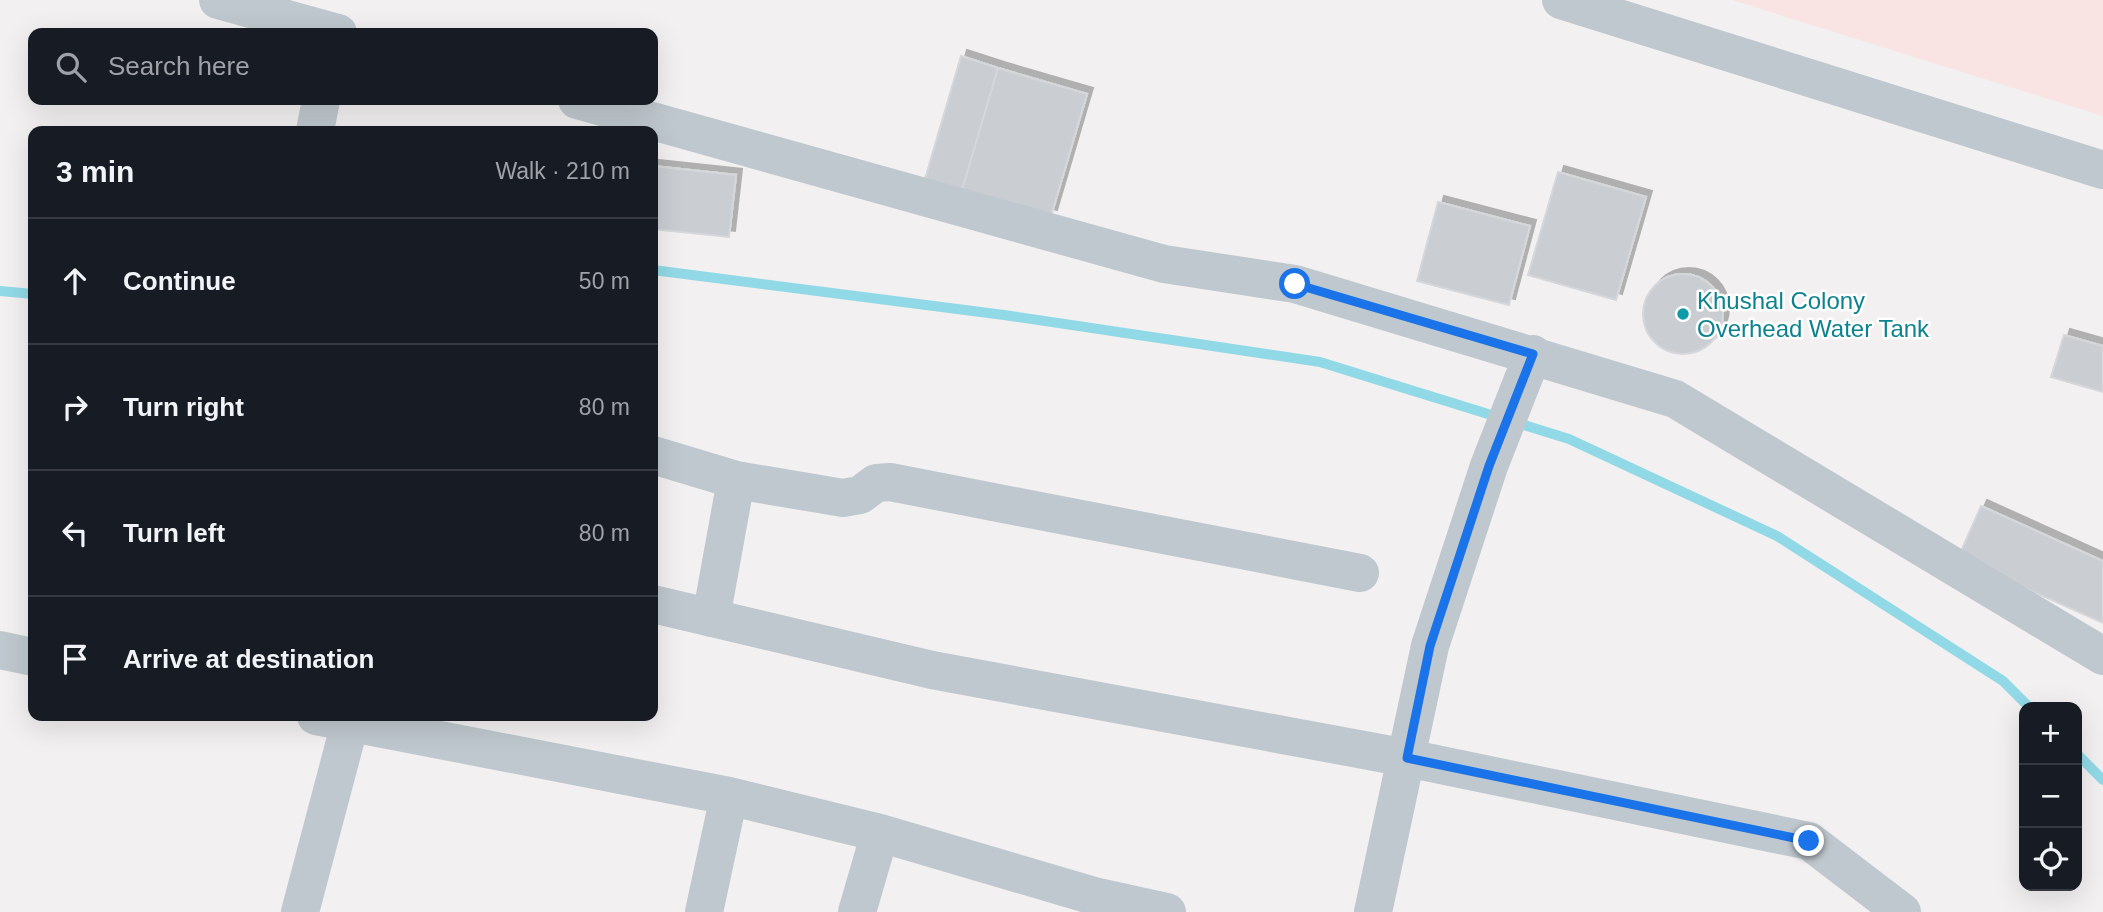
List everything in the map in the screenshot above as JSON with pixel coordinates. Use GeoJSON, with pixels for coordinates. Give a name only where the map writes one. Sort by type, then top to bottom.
{"type":"FeatureCollection","features":[{"type":"Feature","properties":{"kind":"street"},"geometry":{"type":"LineString","coordinates":[[218,0],[317,28]]}},
{"type":"Feature","properties":{"kind":"street"},"geometry":{"type":"LineString","coordinates":[[1561,0],[2103,170]]}},
{"type":"Feature","properties":{"kind":"street"},"geometry":{"type":"LineString","coordinates":[[316,126],[320,105]]}},
{"type":"Feature","properties":{"kind":"street"},"geometry":{"type":"LineString","coordinates":[[595,105],[1164,264],[1295,284],[1528,367],[1675,399],[2103,656]]}},
{"type":"Feature","properties":{"kind":"street"},"geometry":{"type":"LineString","coordinates":[[1373,912],[1430,646],[1489,466],[1528,367]]}},
{"type":"Feature","properties":{"kind":"street"},"geometry":{"type":"LineString","coordinates":[[658,457],[736,480],[843,498],[860,495],[876,483],[890,482],[1360,573]]}},
{"type":"Feature","properties":{"kind":"street"},"geometry":{"type":"LineString","coordinates":[[711,618],[736,480]]}},
{"type":"Feature","properties":{"kind":"street"},"geometry":{"type":"LineString","coordinates":[[658,605],[932,670],[1407,758],[1809,841],[1902,912]]}},
{"type":"Feature","properties":{"kind":"street"},"geometry":{"type":"LineString","coordinates":[[0,650],[28,656]]}},
{"type":"Feature","properties":{"kind":"street"},"geometry":{"type":"LineString","coordinates":[[300,912],[333,721]]}},
{"type":"Feature","properties":{"kind":"street"},"geometry":{"type":"LineString","coordinates":[[343,721],[729,796],[880,833],[1092,904],[1167,912]]}},
{"type":"Feature","properties":{"kind":"street"},"geometry":{"type":"LineString","coordinates":[[704,912],[729,796]]}},
{"type":"Feature","properties":{"kind":"street"},"geometry":{"type":"LineString","coordinates":[[858,912],[880,833]]}},
{"type":"Feature","properties":{"kind":"shaded area"},"geometry":{"type":"Polygon","coordinates":[[[1732,0],[2103,0],[2103,116],[1732,0]]]}},
{"type":"Feature","properties":{"kind":"building"},"geometry":{"type":"Polygon","coordinates":[[[961,56],[998,68],[962,190],[925,179],[961,56]]]}},
{"type":"Feature","properties":{"kind":"building"},"geometry":{"type":"Polygon","coordinates":[[[998,68],[1087,94],[1051,216],[962,190],[998,68]]]}},
{"type":"Feature","properties":{"kind":"building"},"geometry":{"type":"Polygon","coordinates":[[[658,167],[736,175],[729,237],[658,230],[658,167]]]}},
{"type":"Feature","properties":{"kind":"building"},"geometry":{"type":"Polygon","coordinates":[[[1558,172],[1646,197],[1616,300],[1528,275],[1558,172]]]}},
{"type":"Feature","properties":{"kind":"building"},"geometry":{"type":"Polygon","coordinates":[[[1438,202],[1530,226],[1509,305],[1417,281],[1438,202]]]}},
{"type":"Feature","properties":{"kind":"building","name":"Khushal Colony Overhead Water Tank"},"geometry":{"type":"Polygon","coordinates":[[[1683,274],[1698,277],[1711,286],[1720,299],[1723,314],[1720,329],[1711,342],[1698,351],[1683,354],[1668,351],[1655,342],[1646,329],[1643,314],[1646,299],[1655,286],[1668,277],[1683,274]]]}},
{"type":"Feature","properties":{"kind":"building"},"geometry":{"type":"Polygon","coordinates":[[[2064,335],[2103,346],[2103,392],[2051,377],[2064,335]]]}},
{"type":"Feature","properties":{"kind":"building"},"geometry":{"type":"Polygon","coordinates":[[[1981,506],[2103,561],[2103,623],[1958,558],[1981,506]]]}},
{"type":"Feature","properties":{"kind":"waterway"},"geometry":{"type":"LineString","coordinates":[[658,271],[1004,315],[1320,362],[1569,439],[1777,536],[2003,681],[2024,702]]}},
{"type":"Feature","properties":{"kind":"waterway"},"geometry":{"type":"LineString","coordinates":[[0,291],[28,294]]}},
{"type":"Feature","properties":{"kind":"waterway"},"geometry":{"type":"LineString","coordinates":[[2082,759],[2103,780]]}},
{"type":"Feature","properties":{"kind":"place","name":"Khushal Colony Overhead Water Tank"},"geometry":{"type":"Point","coordinates":[1683,314]}},
{"type":"Feature","properties":{"kind":"route"},"geometry":{"type":"LineString","coordinates":[[1295,284],[1533,354],[1489,466],[1430,646],[1407,758],[1809,841]]}}]}
